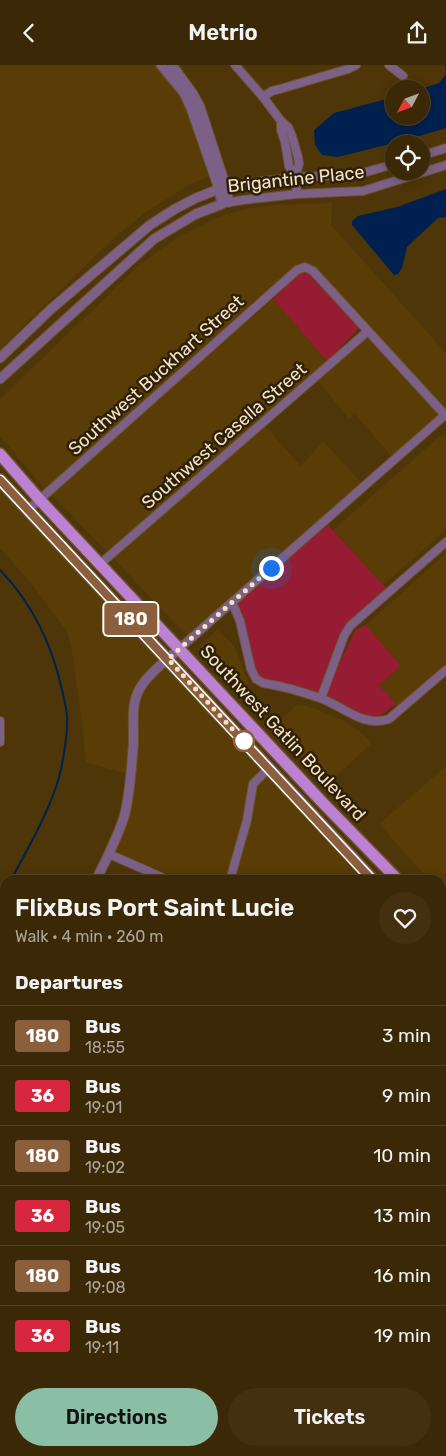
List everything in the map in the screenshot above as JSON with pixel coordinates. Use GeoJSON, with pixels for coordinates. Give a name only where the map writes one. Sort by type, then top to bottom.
{"type":"FeatureCollection","features":[{"type":"Feature","properties":{"kind":"main road","name":"Southwest Gatlin Boulevard"},"geometry":{"type":"LineString","coordinates":[[0,454],[39,499],[323,803],[393,875]]}},
{"type":"Feature","properties":{"kind":"main road","name":"Southwest Gatlin Boulevard"},"geometry":{"type":"LineString","coordinates":[[0,480],[367,875]]}},
{"type":"Feature","properties":{"kind":"street"},"geometry":{"type":"LineString","coordinates":[[161,65],[184,93],[192,108],[222,188]]}},
{"type":"Feature","properties":{"kind":"street"},"geometry":{"type":"LineString","coordinates":[[172,65],[193,94],[207,124],[226,203]]}},
{"type":"Feature","properties":{"kind":"street"},"geometry":{"type":"LineString","coordinates":[[235,65],[281,121],[281,130],[285,141],[289,166],[295,177],[297,195]]}},
{"type":"Feature","properties":{"kind":"street"},"geometry":{"type":"LineString","coordinates":[[263,97],[272,91],[356,65]]}},
{"type":"Feature","properties":{"kind":"street"},"geometry":{"type":"LineString","coordinates":[[389,65],[402,76]]}},
{"type":"Feature","properties":{"kind":"street"},"geometry":{"type":"LineString","coordinates":[[430,153],[446,148]]}},
{"type":"Feature","properties":{"kind":"street","name":"Brigantine Place"},"geometry":{"type":"LineString","coordinates":[[0,379],[154,239],[196,215],[226,203],[243,200],[363,191],[446,165]]}},
{"type":"Feature","properties":{"kind":"street","name":"Brigantine Place"},"geometry":{"type":"LineString","coordinates":[[0,358],[51,309],[150,225],[196,198],[222,188],[248,183],[295,177],[356,175],[385,167]]}},
{"type":"Feature","properties":{"kind":"street","name":"Southwest Buckhart Street"},"geometry":{"type":"LineString","coordinates":[[28,510],[297,270],[305,267],[313,271],[368,331]]}},
{"type":"Feature","properties":{"kind":"street"},"geometry":{"type":"LineString","coordinates":[[98,875],[109,854],[125,811],[131,777],[134,740],[134,701],[145,681],[232,601],[446,415],[368,331]]}},
{"type":"Feature","properties":{"kind":"street","name":"Southwest Casella Street"},"geometry":{"type":"LineString","coordinates":[[100,564],[368,331]]}},
{"type":"Feature","properties":{"kind":"street"},"geometry":{"type":"LineString","coordinates":[[321,698],[344,636],[350,626],[446,542]]}},
{"type":"Feature","properties":{"kind":"street"},"geometry":{"type":"LineString","coordinates":[[232,601],[240,621],[251,669],[256,679],[263,683],[321,698],[363,720],[381,722],[389,719],[446,670]]}},
{"type":"Feature","properties":{"kind":"street"},"geometry":{"type":"LineString","coordinates":[[0,721],[0,742]]}},
{"type":"Feature","properties":{"kind":"street"},"geometry":{"type":"LineString","coordinates":[[231,875],[247,820],[253,784],[268,768]]}},
{"type":"Feature","properties":{"kind":"street"},"geometry":{"type":"LineString","coordinates":[[109,854],[157,875]]}},
{"type":"Feature","properties":{"kind":"shaded area"},"geometry":{"type":"Polygon","coordinates":[[[0,65],[156,65],[181,96],[188,110],[211,175],[189,185],[146,212],[116,236],[0,349],[0,65]]]}},
{"type":"Feature","properties":{"kind":"shaded area"},"geometry":{"type":"Polygon","coordinates":[[[332,203],[331,225],[446,353],[446,410],[316,268],[308,262],[302,264],[301,262],[45,489],[0,436],[0,399],[138,266],[178,237],[223,215],[251,208],[332,203]]]}},
{"type":"Feature","properties":{"kind":"shaded area"},"geometry":{"type":"Polygon","coordinates":[[[305,271],[311,274],[359,328],[327,361],[273,299],[299,273],[305,271]]]}},
{"type":"Feature","properties":{"kind":"shaded area"},"geometry":{"type":"Polygon","coordinates":[[[273,299],[327,361],[108,553],[50,493],[273,299]]]}},
{"type":"Feature","properties":{"kind":"shaded area"},"geometry":{"type":"Polygon","coordinates":[[[368,336],[440,415],[392,457],[355,414],[349,419],[317,380],[368,336]]]}},
{"type":"Feature","properties":{"kind":"shaded area"},"geometry":{"type":"Polygon","coordinates":[[[265,426],[301,466],[323,441],[362,483],[188,637],[113,558],[265,426]]]}},
{"type":"Feature","properties":{"kind":"shaded area"},"geometry":{"type":"Polygon","coordinates":[[[440,436],[446,436],[446,530],[383,585],[333,530],[440,436]]]}},
{"type":"Feature","properties":{"kind":"shaded area"},"geometry":{"type":"Polygon","coordinates":[[[0,485],[163,659],[142,679],[127,774],[86,762],[68,633],[31,583],[0,548],[0,485]]]}},
{"type":"Feature","properties":{"kind":"shaded area"},"geometry":{"type":"Polygon","coordinates":[[[328,525],[387,589],[347,624],[340,635],[319,693],[264,680],[259,675],[253,661],[244,621],[237,602],[328,525]]]}},
{"type":"Feature","properties":{"kind":"shaded area"},"geometry":{"type":"Polygon","coordinates":[[[446,553],[446,664],[398,707],[379,685],[401,666],[366,625],[446,553]]]}},
{"type":"Feature","properties":{"kind":"shaded area"},"geometry":{"type":"Polygon","coordinates":[[[366,625],[401,666],[379,685],[396,704],[376,719],[361,715],[327,696],[327,688],[356,629],[366,625]]]}},
{"type":"Feature","properties":{"kind":"shaded area"},"geometry":{"type":"Polygon","coordinates":[[[217,630],[234,645],[249,683],[235,695],[197,650],[217,630]]]}},
{"type":"Feature","properties":{"kind":"shaded area"},"geometry":{"type":"Polygon","coordinates":[[[167,665],[263,768],[249,784],[243,820],[227,875],[172,875],[114,852],[134,777],[138,740],[138,701],[141,692],[167,665]]]}},
{"type":"Feature","properties":{"kind":"shaded area"},"geometry":{"type":"Polygon","coordinates":[[[298,704],[317,709],[344,721],[362,733],[372,743],[326,785],[273,727],[298,704]]]}},
{"type":"Feature","properties":{"kind":"shaded area"},"geometry":{"type":"Polygon","coordinates":[[[446,766],[446,875],[425,875],[379,824],[446,766]]]}},
{"type":"Feature","properties":{"kind":"shaded area"},"geometry":{"type":"Polygon","coordinates":[[[268,773],[358,875],[235,875],[250,820],[256,785],[268,773]]]}},
{"type":"Feature","properties":{"kind":"water"},"geometry":{"type":"Polygon","coordinates":[[[446,74],[446,128],[423,135],[385,135],[385,145],[338,157],[322,155],[315,145],[314,130],[334,113],[385,99],[385,125],[430,125],[430,86],[439,83],[446,74]]]}},
{"type":"Feature","properties":{"kind":"water"},"geometry":{"type":"Polygon","coordinates":[[[446,189],[446,217],[438,218],[407,247],[402,268],[398,274],[394,275],[352,225],[352,221],[358,216],[397,207],[446,189]]]}},
{"type":"Feature","properties":{"kind":"waterway"},"geometry":{"type":"LineString","coordinates":[[0,570],[22,597],[40,627],[54,660],[67,716],[64,752],[52,799],[14,875]]}},
{"type":"Feature","properties":{"kind":"bus line","name":"180"},"geometry":{"type":"LineString","coordinates":[[0,480],[367,875]]}},
{"type":"Feature","properties":{"kind":"route"},"geometry":{"type":"LineString","coordinates":[[244,741],[247,745],[168,659],[271,568]]}}]}
